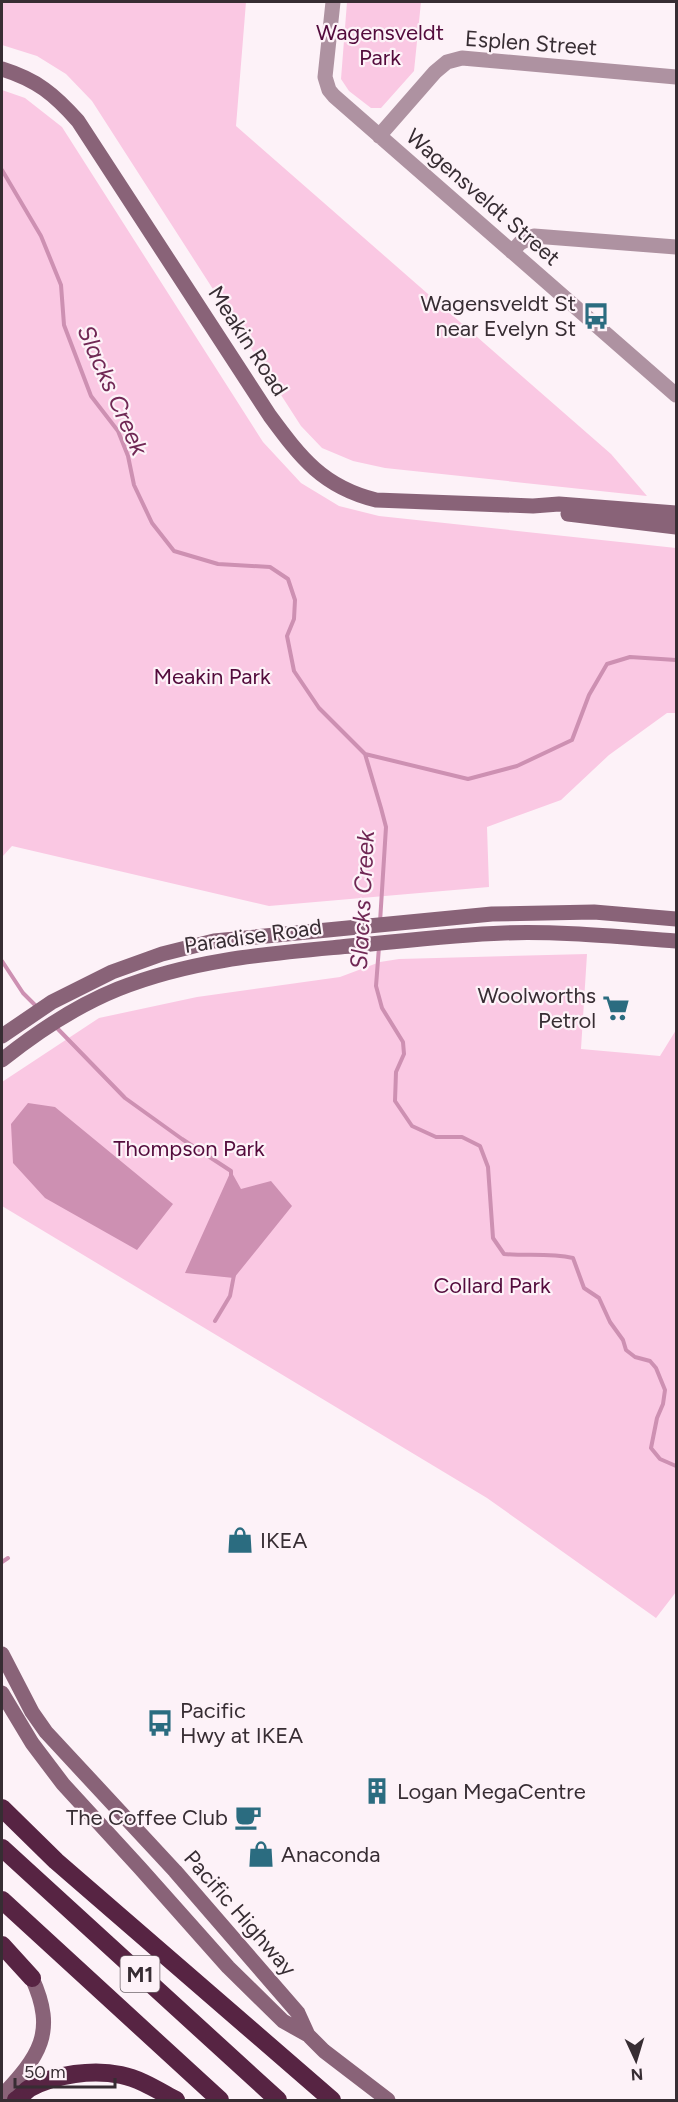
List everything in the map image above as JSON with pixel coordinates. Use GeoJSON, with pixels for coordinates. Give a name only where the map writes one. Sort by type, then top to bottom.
{"type":"FeatureCollection","features":[{"type":"Feature","properties":{"kind":"highway"},"geometry":{"type":"LineString","coordinates":[[2,1808],[56,1862],[332,2100]]}},
{"type":"Feature","properties":{"kind":"highway","name":"M1"},"geometry":{"type":"LineString","coordinates":[[2,1848],[278,2100]]}},
{"type":"Feature","properties":{"kind":"highway","name":"M1"},"geometry":{"type":"LineString","coordinates":[[2,1900],[220,2100]]}},
{"type":"Feature","properties":{"kind":"highway"},"geometry":{"type":"LineString","coordinates":[[2,1944],[32,1978]]}},
{"type":"Feature","properties":{"kind":"highway"},"geometry":{"type":"LineString","coordinates":[[16,2100],[29,2088],[86,2072],[121,2075],[149,2085],[176,2100]]}},
{"type":"Feature","properties":{"kind":"street","name":"Wagensveldt Street"},"geometry":{"type":"LineString","coordinates":[[333,2],[325,77],[329,90],[676,395]]}},
{"type":"Feature","properties":{"kind":"street","name":"Esplen Street"},"geometry":{"type":"LineString","coordinates":[[379,136],[435,72],[447,62],[462,58],[676,77]]}},
{"type":"Feature","properties":{"kind":"street","name":"Meakin Road"},"geometry":{"type":"LineString","coordinates":[[2,69],[32,80],[57,97],[78,121],[270,416],[301,457],[326,479],[351,492],[376,500],[533,506],[559,504],[676,513]]}},
{"type":"Feature","properties":{"kind":"street"},"geometry":{"type":"LineString","coordinates":[[512,252],[520,243],[534,236],[676,247]]}},
{"type":"Feature","properties":{"kind":"street","name":"Meakin Road"},"geometry":{"type":"LineString","coordinates":[[533,506],[558,513],[676,527]]}},
{"type":"Feature","properties":{"kind":"street","name":"Paradise Road"},"geometry":{"type":"LineString","coordinates":[[2,1036],[70,992],[112,972],[162,954],[214,941],[492,914],[594,912],[676,919]]}},
{"type":"Feature","properties":{"kind":"street","name":"Paradise Road"},"geometry":{"type":"LineString","coordinates":[[4,1058],[77,1009],[117,990],[199,963],[261,954],[504,933],[573,934],[676,941]]}},
{"type":"Feature","properties":{"kind":"street","name":"Pacific Highway"},"geometry":{"type":"LineString","coordinates":[[2,1654],[32,1712],[46,1732],[175,1871],[298,2013],[308,2035]]}},
{"type":"Feature","properties":{"kind":"street","name":"Pacific Highway"},"geometry":{"type":"LineString","coordinates":[[2,1693],[32,1743],[63,1784],[228,1967],[283,2021],[308,2035],[324,2051],[388,2100]]}},
{"type":"Feature","properties":{"kind":"street"},"geometry":{"type":"LineString","coordinates":[[2,2096],[29,2067],[42,2038],[45,2019],[42,1999],[32,1978]]}},
{"type":"Feature","properties":{"kind":"green space"},"geometry":{"type":"Polygon","coordinates":[[[2,2],[246,2],[236,126],[611,454],[647,496],[385,468],[353,461],[322,448],[301,426],[92,101],[66,74],[37,56],[2,45],[2,2]]]}},
{"type":"Feature","properties":{"kind":"green space","name":"Wagensveldt Park"},"geometry":{"type":"Polygon","coordinates":[[[347,2],[421,2],[414,71],[381,108],[371,108],[349,91],[341,79],[347,2]]]}},
{"type":"Feature","properties":{"kind":"green space","name":"Meakin Park"},"geometry":{"type":"Polygon","coordinates":[[[2,90],[25,98],[62,127],[263,442],[301,483],[339,506],[379,516],[676,548],[676,713],[667,713],[609,755],[561,800],[487,827],[489,887],[269,906],[12,846],[2,857],[2,90]]]}},
{"type":"Feature","properties":{"kind":"green space","name":"Collard Park"},"geometry":{"type":"Polygon","coordinates":[[[587,954],[581,1049],[660,1056],[676,1030],[676,1592],[656,1618],[487,1498],[2,1206],[2,1082],[99,1018],[197,997],[340,977],[380,962],[399,959],[587,954]]]}},
{"type":"Feature","properties":{"kind":"shaded area"},"geometry":{"type":"Polygon","coordinates":[[[28,1103],[55,1107],[173,1204],[137,1250],[45,1198],[13,1163],[11,1124],[28,1103]]]}},
{"type":"Feature","properties":{"kind":"shaded area"},"geometry":{"type":"Polygon","coordinates":[[[231,1171],[241,1189],[271,1181],[292,1206],[234,1278],[185,1273],[231,1171]]]}},
{"type":"Feature","properties":{"kind":"waterway","name":"Slacks Creek"},"geometry":{"type":"LineString","coordinates":[[2,170],[41,236],[61,285],[64,325],[91,396],[118,431],[128,456],[134,485],[152,523],[174,551],[218,564],[270,567],[288,579],[295,600],[294,619],[287,636],[294,671],[319,708],[365,754],[381,808],[386,827],[380,922]]}},
{"type":"Feature","properties":{"kind":"waterway"},"geometry":{"type":"LineString","coordinates":[[365,754],[468,779],[517,766],[572,740],[589,695],[607,664],[630,657],[676,660]]}},
{"type":"Feature","properties":{"kind":"waterway","name":"Slacks Creek"},"geometry":{"type":"LineString","coordinates":[[379,947],[376,986],[382,1008],[403,1042],[404,1054],[396,1072],[395,1101],[412,1126],[436,1137],[462,1137],[480,1146],[488,1167],[493,1238],[504,1254],[573,1258],[584,1288],[599,1298],[610,1322],[623,1340],[626,1350],[635,1357],[650,1361],[656,1368],[665,1390],[651,1448],[660,1459],[676,1466]]}},
{"type":"Feature","properties":{"kind":"waterway"},"geometry":{"type":"LineString","coordinates":[[2,961],[23,993],[38,1008]]}},
{"type":"Feature","properties":{"kind":"waterway"},"geometry":{"type":"LineString","coordinates":[[56,1027],[125,1098],[231,1171],[231,1175]]}},
{"type":"Feature","properties":{"kind":"waterway"},"geometry":{"type":"LineString","coordinates":[[215,1321],[230,1296],[234,1275]]}},
{"type":"Feature","properties":{"kind":"waterway"},"geometry":{"type":"LineString","coordinates":[[2,1562],[8,1558]]}},
{"type":"Feature","properties":{"kind":"place","name":"Wagensveldt St near Evelyn St"},"geometry":{"type":"Point","coordinates":[596,316]}},
{"type":"Feature","properties":{"kind":"place","name":"Woolworths Petrol"},"geometry":{"type":"Point","coordinates":[616,1008]}},
{"type":"Feature","properties":{"kind":"place","name":"IKEA"},"geometry":{"type":"Point","coordinates":[240,1540]}},
{"type":"Feature","properties":{"kind":"place","name":"Pacific Hwy at IKEA"},"geometry":{"type":"Point","coordinates":[160,1723]}},
{"type":"Feature","properties":{"kind":"place","name":"Logan MegaCentre"},"geometry":{"type":"Point","coordinates":[377,1791]}},
{"type":"Feature","properties":{"kind":"place","name":"The Coffee Club"},"geometry":{"type":"Point","coordinates":[248,1817]}},
{"type":"Feature","properties":{"kind":"place","name":"Anaconda"},"geometry":{"type":"Point","coordinates":[261,1854]}},
{"type":"Feature","properties":{"kind":"park label","name":"Thompson Park"},"geometry":{"type":"Point","coordinates":[189,1148]}}]}
